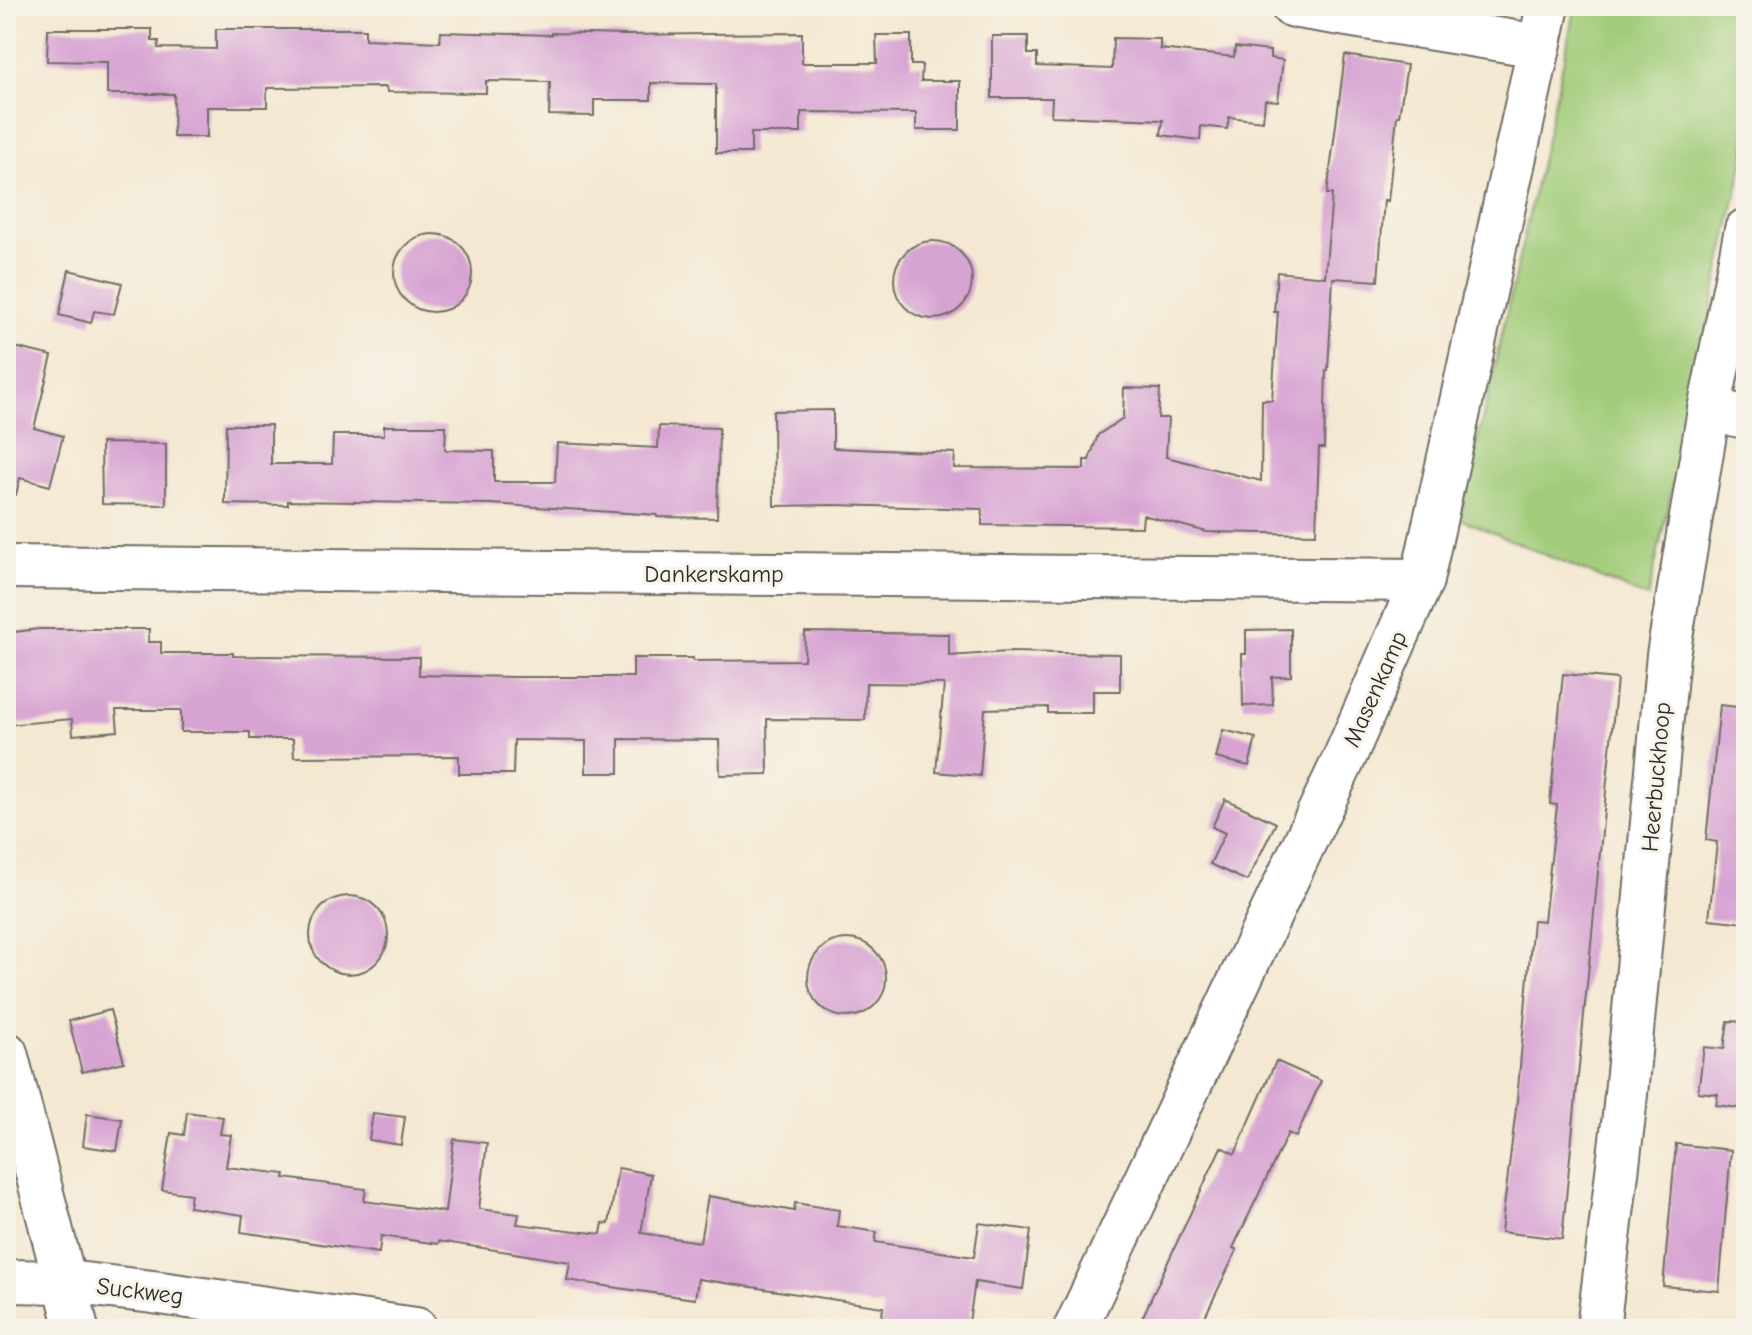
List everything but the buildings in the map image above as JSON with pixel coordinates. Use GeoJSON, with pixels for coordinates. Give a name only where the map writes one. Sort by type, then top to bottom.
{"type":"FeatureCollection","features":[{"type":"Feature","properties":{"kind":"street"},"geometry":{"type":"LineString","coordinates":[[1292,6],[1544,26]]}},
{"type":"Feature","properties":{"kind":"street","name":"Masenkamp"},"geometry":{"type":"LineString","coordinates":[[1075,1329],[1343,761],[1422,580],[1544,26]]}},
{"type":"Feature","properties":{"kind":"street","name":"Heerbuckhoop"},"geometry":{"type":"LineString","coordinates":[[1598,1329],[1624,1115],[1668,655],[1727,414],[1746,230]]}},
{"type":"Feature","properties":{"kind":"street","name":"Dankerskamp"},"geometry":{"type":"LineString","coordinates":[[6,567],[1422,580]]}},
{"type":"Feature","properties":{"kind":"street"},"geometry":{"type":"LineString","coordinates":[[6,1053],[77,1329]]}},
{"type":"Feature","properties":{"kind":"street","name":"Suckweg"},"geometry":{"type":"LineString","coordinates":[[6,1281],[67,1282],[416,1329]]}},
{"type":"Feature","properties":{"kind":"green space"},"geometry":{"type":"Polygon","coordinates":[[[1576,6],[1746,6],[1746,150],[1648,598],[1460,519],[1576,6]]]}}]}
